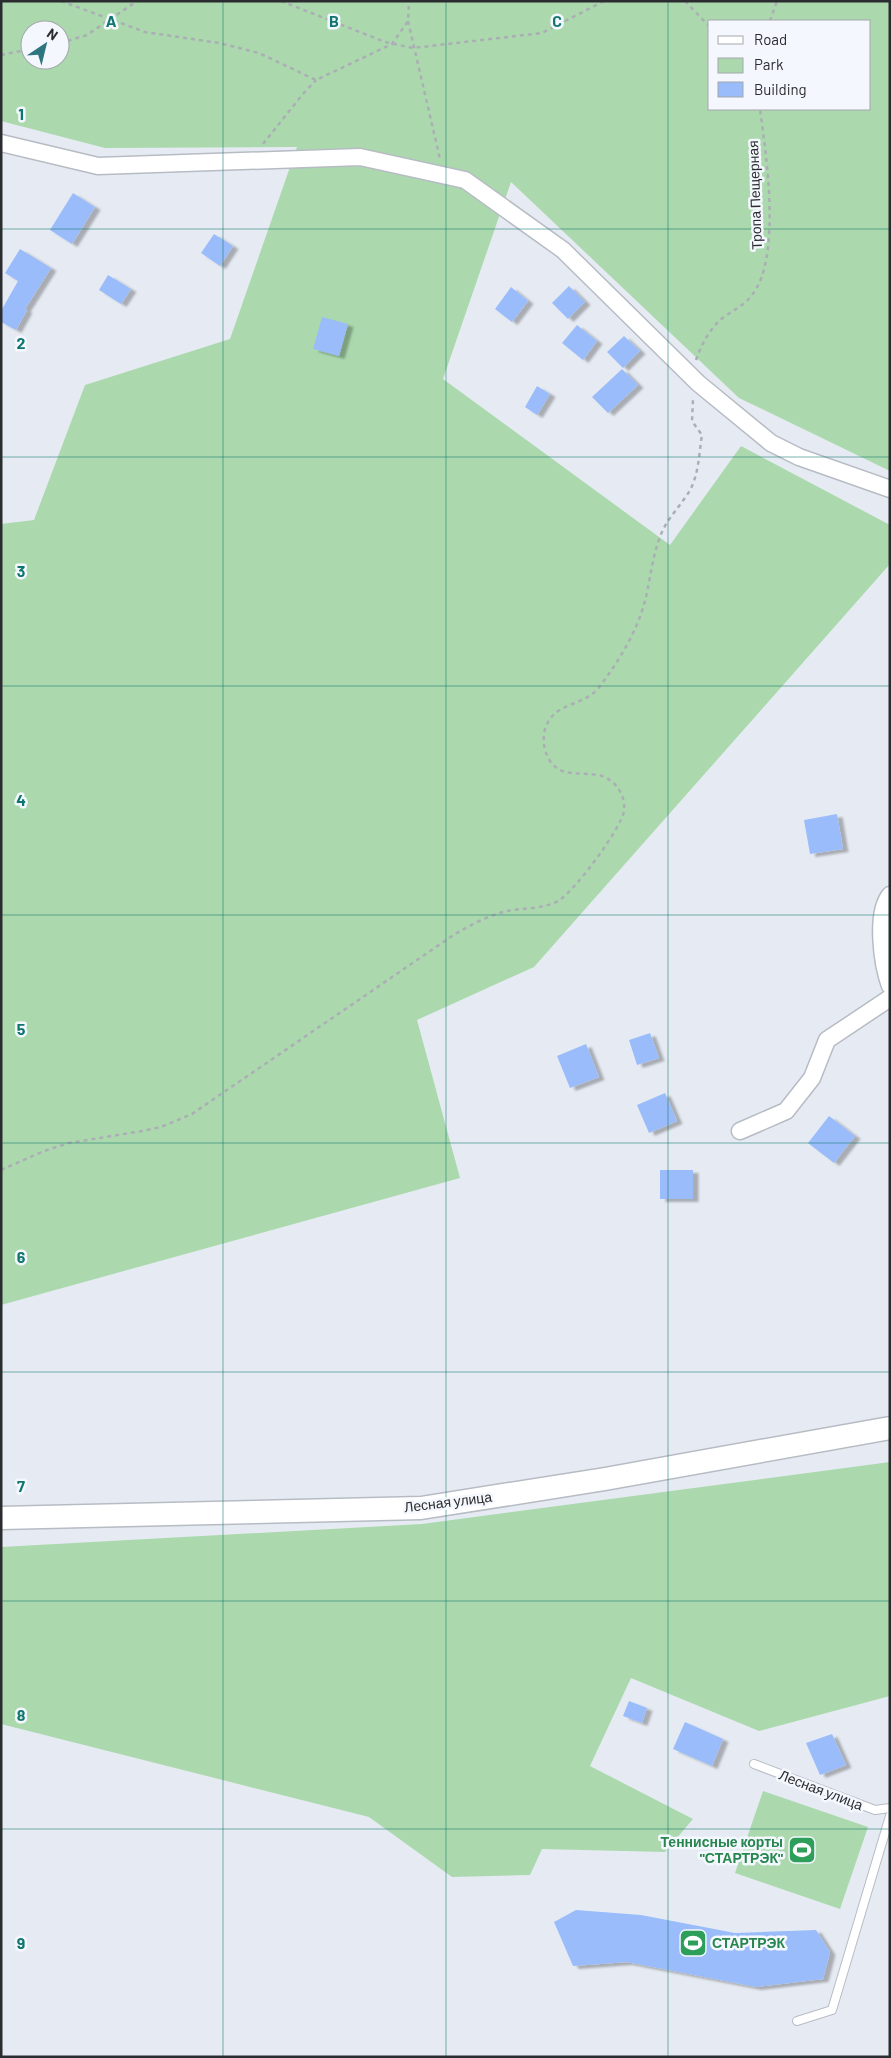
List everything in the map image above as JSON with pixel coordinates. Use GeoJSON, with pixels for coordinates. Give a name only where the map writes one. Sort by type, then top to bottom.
{"type":"FeatureCollection","features":[{"type":"Feature","properties":{"kind":"main road","name":"Лесная улица"},"geometry":{"type":"LineString","coordinates":[[1,1518],[421,1508],[605,1479],[890,1428]]}},
{"type":"Feature","properties":{"kind":"street"},"geometry":{"type":"LineString","coordinates":[[1,143],[98,166],[360,157],[465,180],[563,250],[698,383],[772,443],[799,457],[890,489]]}},
{"type":"Feature","properties":{"kind":"street"},"geometry":{"type":"LineString","coordinates":[[890,894],[884,902],[881,937],[890,986]]}},
{"type":"Feature","properties":{"kind":"street"},"geometry":{"type":"LineString","coordinates":[[740,1131],[786,1111],[812,1078],[827,1040],[890,998]]}},
{"type":"Feature","properties":{"kind":"lane","name":"Лесная улица"},"geometry":{"type":"LineString","coordinates":[[754,1764],[875,1810],[890,1808]]}},
{"type":"Feature","properties":{"kind":"lane"},"geometry":{"type":"LineString","coordinates":[[797,2021],[832,2010],[890,1816]]}},
{"type":"Feature","properties":{"kind":"path"},"geometry":{"type":"LineString","coordinates":[[61,1],[145,32],[219,43],[259,53],[316,80]]}},
{"type":"Feature","properties":{"kind":"path"},"geometry":{"type":"LineString","coordinates":[[70,41],[87,35],[137,1]]}},
{"type":"Feature","properties":{"kind":"path"},"geometry":{"type":"LineString","coordinates":[[281,1],[392,44],[413,48],[542,32],[604,1]]}},
{"type":"Feature","properties":{"kind":"path"},"geometry":{"type":"LineString","coordinates":[[410,1],[408,21],[413,48],[444,175]]}},
{"type":"Feature","properties":{"kind":"path"},"geometry":{"type":"LineString","coordinates":[[685,1],[708,25]]}},
{"type":"Feature","properties":{"kind":"path"},"geometry":{"type":"LineString","coordinates":[[770,20],[777,1]]}},
{"type":"Feature","properties":{"kind":"path"},"geometry":{"type":"LineString","coordinates":[[257,162],[260,147],[302,94],[316,80],[392,44],[408,21]]}},
{"type":"Feature","properties":{"kind":"path"},"geometry":{"type":"LineString","coordinates":[[1,55],[20,51]]}},
{"type":"Feature","properties":{"kind":"path","name":"Тропа Пещерная"},"geometry":{"type":"LineString","coordinates":[[1,1170],[44,1151],[70,1143],[161,1127],[192,1114],[455,934],[472,924],[504,912],[543,907],[557,902],[582,877],[620,823],[624,808],[621,793],[617,786],[604,776],[571,774],[556,766],[546,752],[544,735],[546,726],[557,711],[565,706],[584,701],[599,688],[631,637],[643,610],[652,561],[660,536],[694,480],[702,434],[692,421],[691,404],[698,383],[695,364],[705,339],[720,321],[752,295],[766,268],[769,201],[760,110]]}},
{"type":"Feature","properties":{"kind":"green space"},"geometry":{"type":"Polygon","coordinates":[[[1,1],[890,1],[890,471],[739,398],[511,182],[443,379],[670,545],[741,446],[890,525],[890,564],[534,967],[417,1020],[460,1178],[1,1305],[1,524],[34,520],[85,385],[230,339],[297,147],[105,148],[1,121],[1,1]]]}},
{"type":"Feature","properties":{"kind":"green space"},"geometry":{"type":"Polygon","coordinates":[[[890,1462],[890,1696],[759,1731],[631,1678],[590,1766],[693,1819],[665,1852],[542,1849],[530,1875],[452,1877],[369,1817],[1,1724],[1,1547],[422,1524],[890,1462]]]}},
{"type":"Feature","properties":{"kind":"green space","name":"Теннисные корты \"СТАРТРЭК\""},"geometry":{"type":"Polygon","coordinates":[[[763,1791],[868,1827],[840,1909],[735,1873],[763,1791]]]}},
{"type":"Feature","properties":{"kind":"building"},"geometry":{"type":"Polygon","coordinates":[[[73,193],[95,207],[72,244],[50,230],[73,193]]]}},
{"type":"Feature","properties":{"kind":"building"},"geometry":{"type":"Polygon","coordinates":[[[214,234],[233,246],[220,266],[201,253],[214,234]]]}},
{"type":"Feature","properties":{"kind":"building"},"geometry":{"type":"Polygon","coordinates":[[[20,249],[51,268],[25,309],[27,310],[16,330],[1,322],[1,311],[18,281],[5,273],[20,249]]]}},
{"type":"Feature","properties":{"kind":"building"},"geometry":{"type":"Polygon","coordinates":[[[108,275],[131,289],[121,304],[99,290],[108,275]]]}},
{"type":"Feature","properties":{"kind":"building"},"geometry":{"type":"Polygon","coordinates":[[[569,286],[585,302],[568,319],[552,303],[569,286]]]}},
{"type":"Feature","properties":{"kind":"building"},"geometry":{"type":"Polygon","coordinates":[[[511,287],[528,301],[512,322],[495,309],[511,287]]]}},
{"type":"Feature","properties":{"kind":"building"},"geometry":{"type":"Polygon","coordinates":[[[322,317],[348,324],[339,356],[313,349],[322,317]]]}},
{"type":"Feature","properties":{"kind":"building"},"geometry":{"type":"Polygon","coordinates":[[[577,325],[597,341],[583,360],[562,343],[577,325]]]}},
{"type":"Feature","properties":{"kind":"building"},"geometry":{"type":"Polygon","coordinates":[[[624,336],[640,351],[623,368],[607,352],[624,336]]]}},
{"type":"Feature","properties":{"kind":"building"},"geometry":{"type":"Polygon","coordinates":[[[622,369],[638,385],[608,413],[592,397],[622,369]]]}},
{"type":"Feature","properties":{"kind":"building"},"geometry":{"type":"Polygon","coordinates":[[[537,386],[550,394],[537,415],[525,407],[537,386]]]}},
{"type":"Feature","properties":{"kind":"building"},"geometry":{"type":"Polygon","coordinates":[[[837,814],[843,849],[810,854],[804,820],[837,814]]]}},
{"type":"Feature","properties":{"kind":"building"},"geometry":{"type":"Polygon","coordinates":[[[650,1033],[659,1058],[637,1065],[629,1040],[650,1033]]]}},
{"type":"Feature","properties":{"kind":"building"},"geometry":{"type":"Polygon","coordinates":[[[586,1044],[599,1077],[570,1088],[557,1056],[586,1044]]]}},
{"type":"Feature","properties":{"kind":"building"},"geometry":{"type":"Polygon","coordinates":[[[665,1093],[677,1121],[649,1133],[637,1105],[665,1093]]]}},
{"type":"Feature","properties":{"kind":"building"},"geometry":{"type":"Polygon","coordinates":[[[829,1116],[855,1136],[834,1163],[808,1143],[829,1116]]]}},
{"type":"Feature","properties":{"kind":"building"},"geometry":{"type":"Polygon","coordinates":[[[660,1170],[693,1170],[693,1199],[660,1199],[660,1170]]]}},
{"type":"Feature","properties":{"kind":"building"},"geometry":{"type":"Polygon","coordinates":[[[629,1701],[647,1708],[642,1723],[623,1716],[629,1701]]]}},
{"type":"Feature","properties":{"kind":"building"},"geometry":{"type":"Polygon","coordinates":[[[685,1722],[723,1739],[712,1766],[673,1749],[685,1722]]]}},
{"type":"Feature","properties":{"kind":"building"},"geometry":{"type":"Polygon","coordinates":[[[832,1734],[846,1765],[820,1775],[806,1743],[832,1734]]]}},
{"type":"Feature","properties":{"kind":"building","name":"СТАРТРЭК"},"geometry":{"type":"Polygon","coordinates":[[[576,1910],[641,1915],[735,1933],[816,1930],[830,1952],[823,1979],[756,1987],[627,1962],[573,1966],[554,1922],[576,1910]]]}},
{"type":"Feature","properties":{"kind":"place","name":"Теннисные корты \"СТАРТРЭК\""},"geometry":{"type":"Point","coordinates":[802,1850]}},
{"type":"Feature","properties":{"kind":"place","name":"СТАРТРЭК"},"geometry":{"type":"Point","coordinates":[693,1943]}}]}
